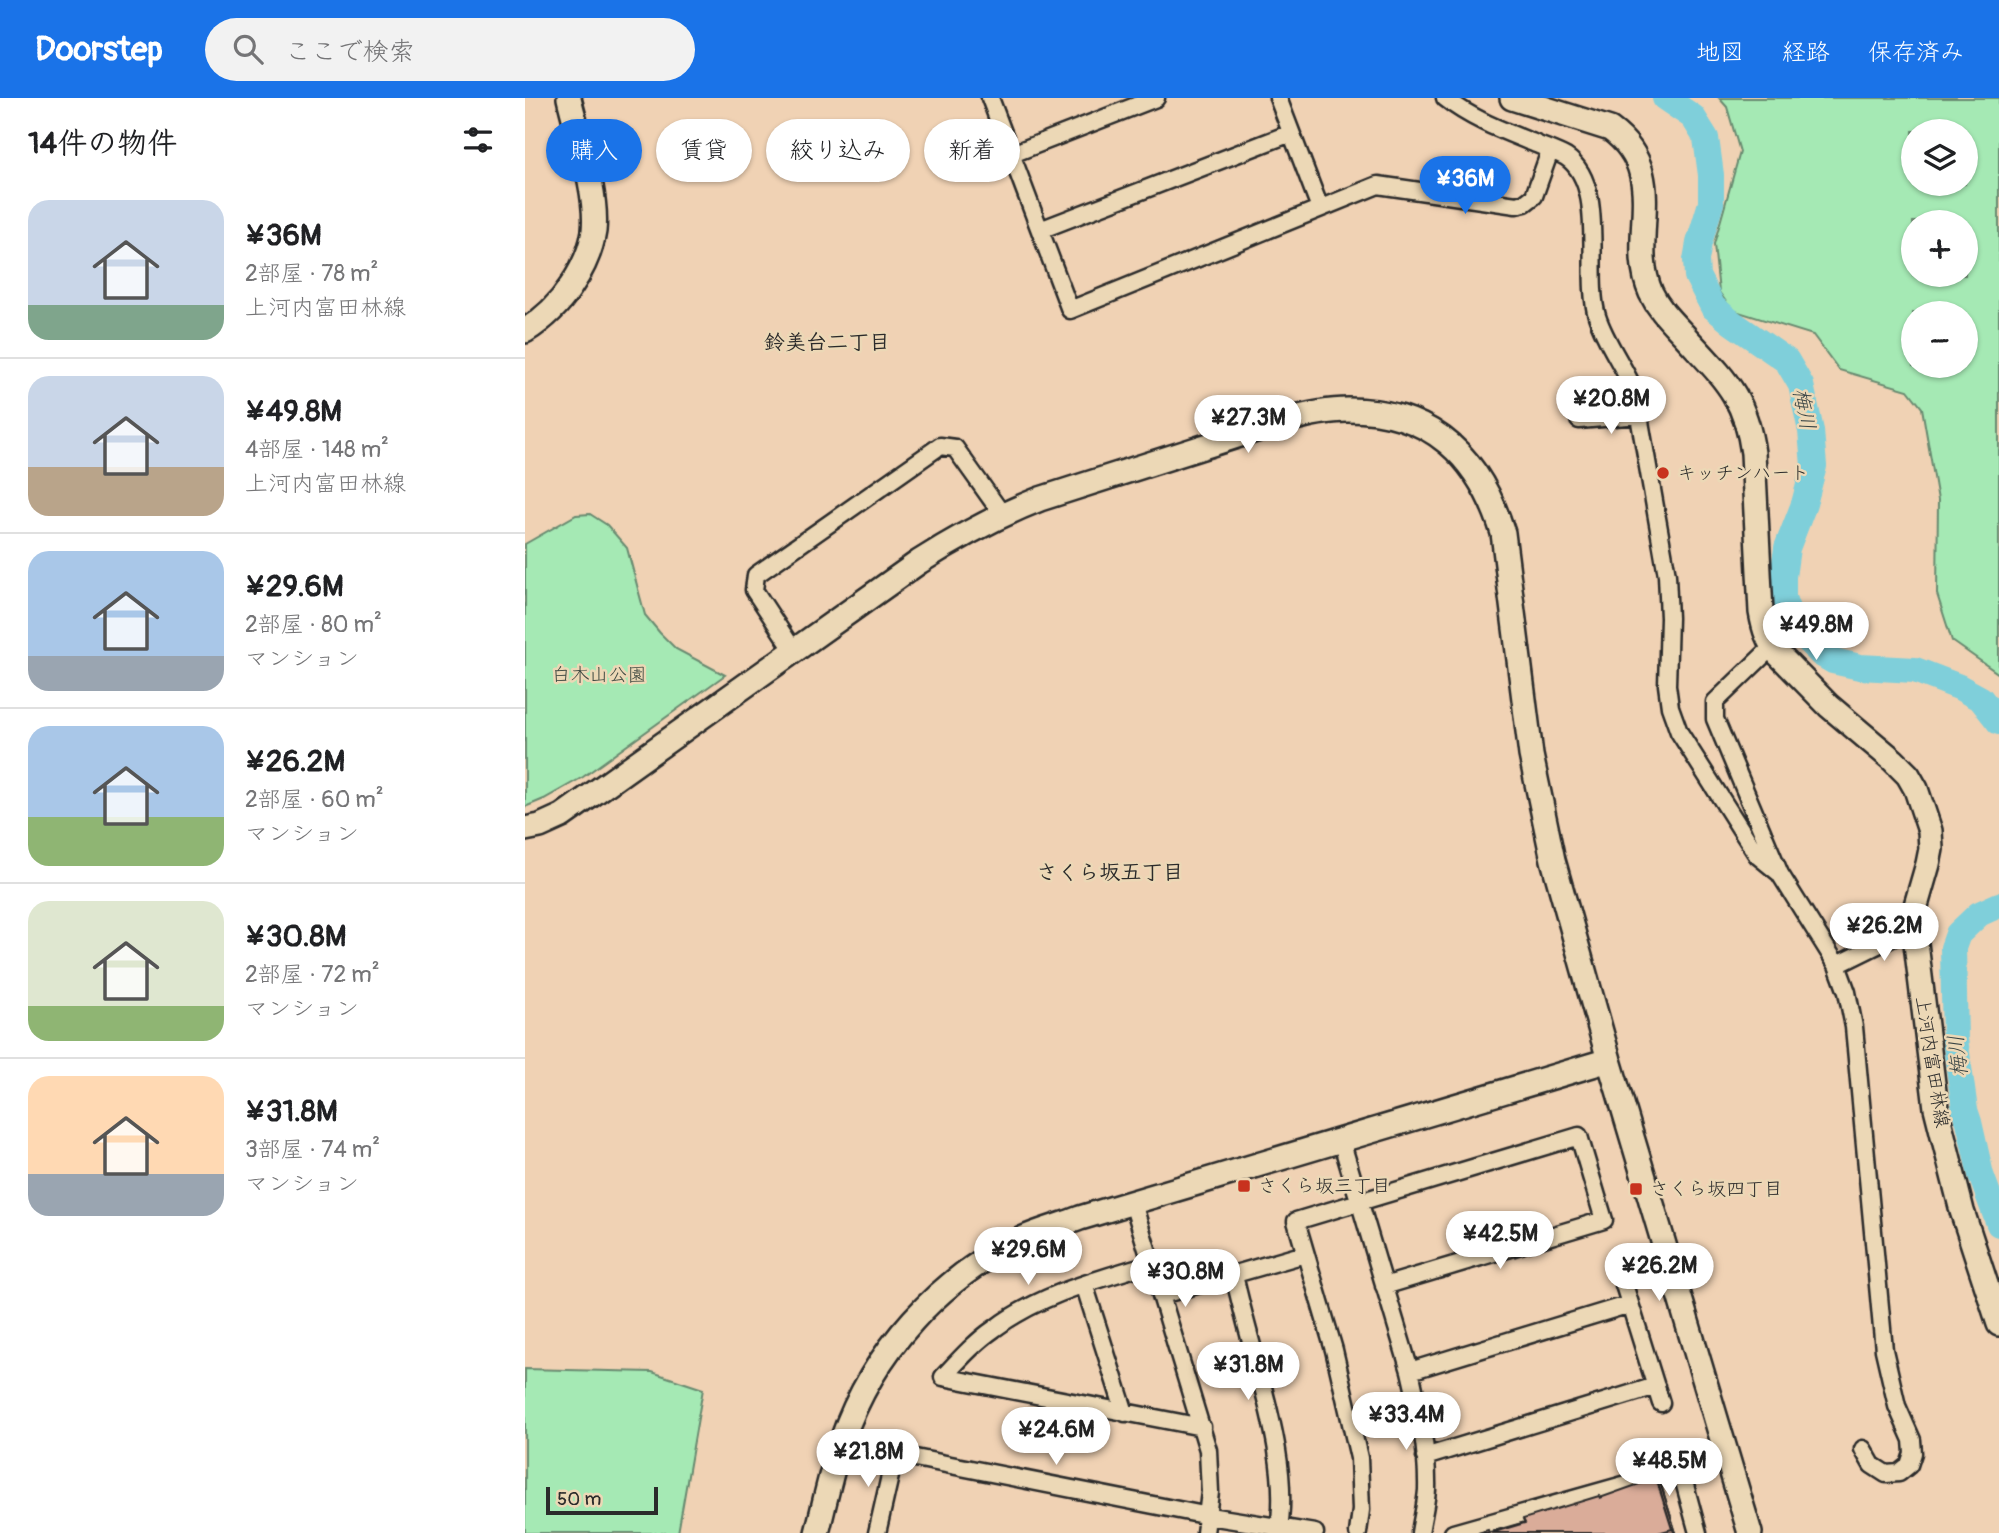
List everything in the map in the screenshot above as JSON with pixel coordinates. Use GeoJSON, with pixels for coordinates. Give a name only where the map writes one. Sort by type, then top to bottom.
{"type":"FeatureCollection","features":[{"type":"Feature","properties":{"kind":"street"},"geometry":{"type":"LineString","coordinates":[[525,331],[555,308],[567,292],[587,255],[594,232],[591,188],[569,98]]}},
{"type":"Feature","properties":{"kind":"street"},"geometry":{"type":"LineString","coordinates":[[989,98],[998,119]]}},
{"type":"Feature","properties":{"kind":"street"},"geometry":{"type":"LineString","coordinates":[[1020,151],[1156,98]]}},
{"type":"Feature","properties":{"kind":"street"},"geometry":{"type":"LineString","coordinates":[[1278,98],[1320,208]]}},
{"type":"Feature","properties":{"kind":"street"},"geometry":{"type":"LineString","coordinates":[[1445,98],[1481,122],[1567,158],[1581,174],[1588,193],[1597,315],[1635,394],[1667,575],[1669,707],[1679,732],[1757,855],[1780,874]]}},
{"type":"Feature","properties":{"kind":"street","name":"上河内富田林線"},"geometry":{"type":"LineString","coordinates":[[1512,98],[1610,129],[1622,137],[1633,152],[1640,165],[1644,183],[1645,264],[1651,292],[1662,312],[1724,378],[1742,408],[1750,433],[1764,631],[1772,647],[1829,706],[1893,760],[1908,775],[1916,789],[1930,831],[1929,864],[1916,902],[1914,927],[1936,1108],[1962,1211],[1997,1311]]}},
{"type":"Feature","properties":{"kind":"street"},"geometry":{"type":"LineString","coordinates":[[1040,230],[1291,133]]}},
{"type":"Feature","properties":{"kind":"street"},"geometry":{"type":"LineString","coordinates":[[1020,176],[1070,310],[1378,185],[1515,205],[1525,203],[1534,196],[1550,150]]}},
{"type":"Feature","properties":{"kind":"street"},"geometry":{"type":"LineString","coordinates":[[525,829],[540,826],[562,816],[919,562],[1002,514],[1053,495],[1316,413],[1347,410],[1377,412],[1426,428],[1450,444],[1470,464],[1496,509],[1503,533],[1531,755],[1553,860],[1609,1060],[1750,1533]]}},
{"type":"Feature","properties":{"kind":"street"},"geometry":{"type":"LineString","coordinates":[[1579,420],[1639,415]]}},
{"type":"Feature","properties":{"kind":"street"},"geometry":{"type":"LineString","coordinates":[[794,651],[754,590],[756,575],[940,446],[955,448],[1002,514]]}},
{"type":"Feature","properties":{"kind":"street"},"geometry":{"type":"LineString","coordinates":[[1772,647],[1715,702],[1715,719],[1780,874],[1837,965],[1847,992],[1857,1049],[1884,1350],[1897,1406],[1912,1440],[1913,1453],[1909,1465],[1899,1473],[1886,1474],[1872,1465],[1863,1449]]}},
{"type":"Feature","properties":{"kind":"street"},"geometry":{"type":"LineString","coordinates":[[1837,965],[1914,927]]}},
{"type":"Feature","properties":{"kind":"street"},"geometry":{"type":"LineString","coordinates":[[817,1533],[842,1438],[855,1406],[891,1347],[921,1310],[989,1256],[1026,1237],[1080,1218],[1609,1060]]}},
{"type":"Feature","properties":{"kind":"street"},"geometry":{"type":"LineString","coordinates":[[1358,1533],[1361,1510],[1359,1458],[1334,1350],[1296,1222],[1579,1136],[1604,1220],[1384,1286]]}},
{"type":"Feature","properties":{"kind":"street"},"geometry":{"type":"LineString","coordinates":[[1341,1140],[1410,1371],[1419,1410],[1427,1492],[1420,1533]]}},
{"type":"Feature","properties":{"kind":"street"},"geometry":{"type":"LineString","coordinates":[[1133,1203],[1202,1427],[1210,1492],[1205,1533]]}},
{"type":"Feature","properties":{"kind":"street"},"geometry":{"type":"LineString","coordinates":[[1162,1295],[1305,1254]]}},
{"type":"Feature","properties":{"kind":"street"},"geometry":{"type":"LineString","coordinates":[[1152,1263],[1051,1296],[994,1329],[943,1377],[1202,1427]]}},
{"type":"Feature","properties":{"kind":"street"},"geometry":{"type":"LineString","coordinates":[[1234,1275],[1278,1454],[1279,1530]]}},
{"type":"Feature","properties":{"kind":"street"},"geometry":{"type":"LineString","coordinates":[[1621,1275],[1661,1403]]}},
{"type":"Feature","properties":{"kind":"street"},"geometry":{"type":"LineString","coordinates":[[1084,1284],[1125,1413]]}},
{"type":"Feature","properties":{"kind":"street"},"geometry":{"type":"LineString","coordinates":[[1410,1371],[1630,1304]]}},
{"type":"Feature","properties":{"kind":"street"},"geometry":{"type":"LineString","coordinates":[[1425,1457],[1656,1386]]}},
{"type":"Feature","properties":{"kind":"street"},"geometry":{"type":"LineString","coordinates":[[1675,1452],[1698,1533]]}},
{"type":"Feature","properties":{"kind":"street"},"geometry":{"type":"LineString","coordinates":[[877,1533],[895,1454],[1279,1530],[1315,1533]]}},
{"type":"Feature","properties":{"kind":"street"},"geometry":{"type":"LineString","coordinates":[[1453,1533],[1680,1469]]}},
{"type":"Feature","properties":{"kind":"green space"},"geometry":{"type":"Polygon","coordinates":[[[1719,98],[1999,98],[1999,674],[1952,641],[1937,594],[1938,500],[1922,408],[1908,390],[1839,370],[1813,335],[1732,310],[1719,292],[1714,244],[1740,152],[1727,107],[1719,98]]]}},
{"type":"Feature","properties":{"kind":"green space","name":"白木山公園"},"geometry":{"type":"Polygon","coordinates":[[[590,514],[607,525],[627,548],[645,615],[660,633],[676,649],[725,675],[583,777],[525,807],[525,544],[576,515],[590,514]]]}},
{"type":"Feature","properties":{"kind":"green space"},"geometry":{"type":"Polygon","coordinates":[[[525,1369],[652,1372],[703,1389],[678,1533],[525,1533],[525,1369]]]}},
{"type":"Feature","properties":{"kind":"building"},"geometry":{"type":"Polygon","coordinates":[[[1656,1478],[1672,1529],[1658,1533],[1491,1533],[1525,1523],[1523,1519],[1599,1496],[1600,1498],[1656,1478]]]}},
{"type":"Feature","properties":{"kind":"waterway","name":"梅川"},"geometry":{"type":"LineString","coordinates":[[1665,98],[1693,117],[1706,138],[1711,175],[1711,203],[1699,243],[1697,276],[1713,307],[1787,361],[1801,385],[1811,431],[1814,466],[1804,504],[1787,548],[1783,598],[1790,617],[1821,654],[1833,661],[1860,667],[1915,670],[1959,687],[1981,699],[1999,722]]}},
{"type":"Feature","properties":{"kind":"waterway","name":"梅川"},"geometry":{"type":"LineString","coordinates":[[1999,905],[1979,914],[1958,934],[1953,948],[1955,1039],[1965,1110],[1981,1175],[1999,1224]]}},
{"type":"Feature","properties":{"kind":"place","name":"キッチンハート"},"geometry":{"type":"Point","coordinates":[1663,473]}},
{"type":"Feature","properties":{"kind":"place","name":"さくら坂三丁目"},"geometry":{"type":"Point","coordinates":[1244,1186]}},
{"type":"Feature","properties":{"kind":"place","name":"さくら坂四丁目"},"geometry":{"type":"Point","coordinates":[1636,1189]}},
{"type":"Feature","properties":{"kind":"district","name":"鈴美台二丁目"},"geometry":{"type":"Point","coordinates":[827,342]}},
{"type":"Feature","properties":{"kind":"district","name":"さくら坂五丁目"},"geometry":{"type":"Point","coordinates":[1110,872]}}]}
